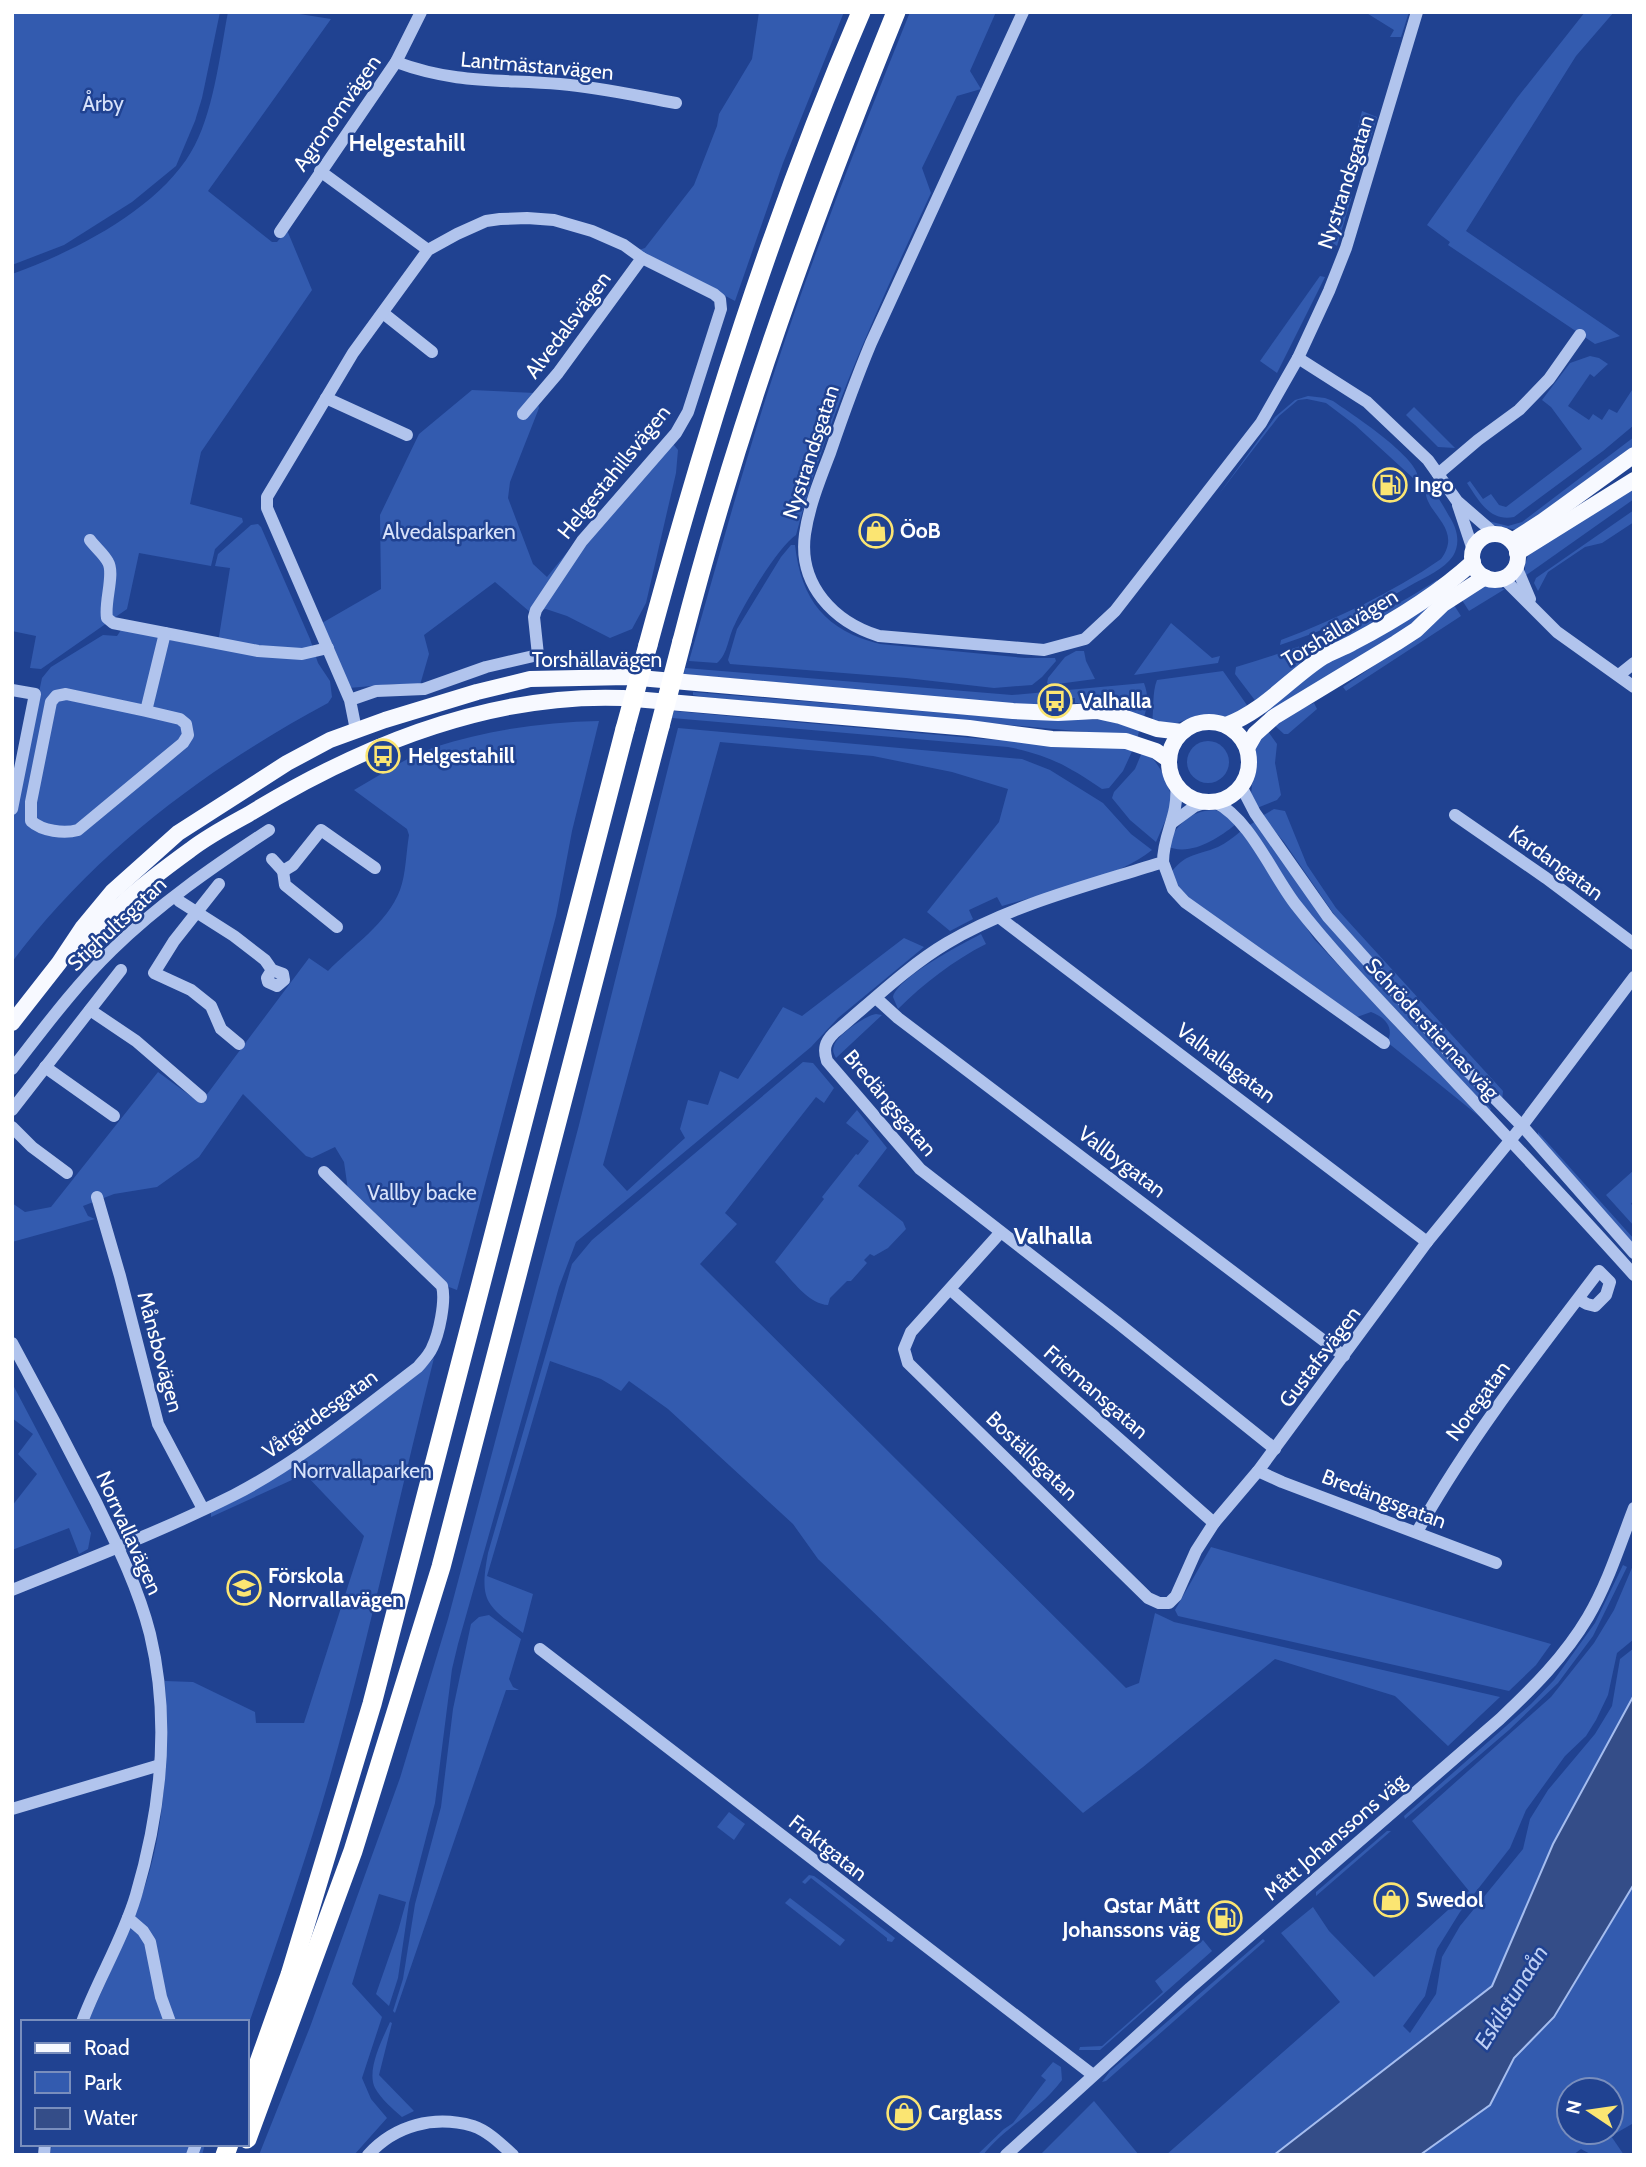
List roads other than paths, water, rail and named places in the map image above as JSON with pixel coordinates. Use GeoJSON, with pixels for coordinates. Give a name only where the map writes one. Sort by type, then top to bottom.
{"type":"FeatureCollection","features":[{"type":"Feature","properties":{"kind":"highway"},"geometry":{"type":"LineString","coordinates":[[248,2093],[314,1898],[375,1692],[625,729],[696,475],[749,309],[804,156],[861,12]]}},
{"type":"Feature","properties":{"kind":"highway"},"geometry":{"type":"LineString","coordinates":[[248,2136],[373,1788],[441,1567],[682,641],[741,436],[781,315],[896,12]]}},
{"type":"Feature","properties":{"kind":"main road"},"geometry":{"type":"LineString","coordinates":[[1515,553],[1503,536],[1495,534],[1482,538],[1473,556],[1477,570],[1485,577],[1503,578],[1515,553],[1544,521],[1634,455]]}},
{"type":"Feature","properties":{"kind":"main road"},"geometry":{"type":"LineString","coordinates":[[1515,553],[1634,480]]}},
{"type":"Feature","properties":{"kind":"main road","name":"Torshällavägen"},"geometry":{"type":"LineString","coordinates":[[1226,725],[1254,710],[1325,656],[1413,608],[1473,556]]}},
{"type":"Feature","properties":{"kind":"main road","name":"Torshällavägen"},"geometry":{"type":"LineString","coordinates":[[1247,748],[1255,734],[1274,718],[1396,643],[1443,604],[1485,577]]}},
{"type":"Feature","properties":{"kind":"main road","name":"Torshällavägen"},"geometry":{"type":"LineString","coordinates":[[12,1023],[59,963],[83,926],[112,892],[177,833],[287,763],[330,740],[477,692],[530,679],[628,677],[1013,711],[1097,711],[1157,729],[1182,732]]}},
{"type":"Feature","properties":{"kind":"main road","name":"Torshällavägen"},"geometry":{"type":"LineString","coordinates":[[59,963],[124,902],[192,848],[299,783],[400,739],[479,713],[525,704],[594,697],[969,728],[1052,739],[1126,741],[1156,751],[1168,760]]}},
{"type":"Feature","properties":{"kind":"main road"},"geometry":{"type":"LineString","coordinates":[[1203,722],[1226,725],[1238,735],[1247,748],[1248,772],[1241,786],[1229,796],[1211,802],[1192,798],[1176,785],[1171,775],[1168,760],[1172,744],[1182,732],[1203,722]]}},
{"type":"Feature","properties":{"kind":"main road"},"geometry":{"type":"LineString","coordinates":[[356,730],[367,752]]}},
{"type":"Feature","properties":{"kind":"street","name":"Agronomvägen"},"geometry":{"type":"LineString","coordinates":[[280,232],[396,62],[421,12]]}},
{"type":"Feature","properties":{"kind":"street","name":"Nystrandsgatan"},"geometry":{"type":"LineString","coordinates":[[1023,12],[852,387],[810,508],[805,533],[805,563],[814,588],[841,619],[879,636],[1031,650],[1062,646],[1085,639],[1115,611],[1267,413],[1298,358],[1346,248],[1417,12]]}},
{"type":"Feature","properties":{"kind":"street","name":"Lantmästarvägen"},"geometry":{"type":"LineString","coordinates":[[396,62],[420,71],[462,79],[570,85],[676,103]]}},
{"type":"Feature","properties":{"kind":"street"},"geometry":{"type":"LineString","coordinates":[[320,171],[428,250]]}},
{"type":"Feature","properties":{"kind":"street","name":"Helgestahillsvägen"},"geometry":{"type":"LineString","coordinates":[[350,700],[376,691],[424,688],[486,667],[538,655],[534,617],[536,610],[582,541],[676,432],[688,412],[721,309],[720,299],[715,294],[642,258],[624,245],[592,231],[554,220],[535,218],[486,221],[428,250],[353,353],[267,497],[267,508],[350,700],[356,730]]}},
{"type":"Feature","properties":{"kind":"street","name":"Alvedalsvägen"},"geometry":{"type":"LineString","coordinates":[[523,414],[558,373],[642,258]]}},
{"type":"Feature","properties":{"kind":"street"},"geometry":{"type":"LineString","coordinates":[[383,313],[432,352]]}},
{"type":"Feature","properties":{"kind":"street"},"geometry":{"type":"LineString","coordinates":[[1438,474],[1519,410],[1549,379],[1580,335]]}},
{"type":"Feature","properties":{"kind":"street"},"geometry":{"type":"LineString","coordinates":[[1298,358],[1367,402],[1420,451],[1457,501],[1495,534]]}},
{"type":"Feature","properties":{"kind":"street"},"geometry":{"type":"LineString","coordinates":[[326,398],[407,435]]}},
{"type":"Feature","properties":{"kind":"street"},"geometry":{"type":"LineString","coordinates":[[1457,501],[1473,556]]}},
{"type":"Feature","properties":{"kind":"street"},"geometry":{"type":"LineString","coordinates":[[90,540],[109,563],[105,607],[107,618],[113,623],[258,651],[302,654],[328,648]]}},
{"type":"Feature","properties":{"kind":"street"},"geometry":{"type":"LineString","coordinates":[[1515,553],[1534,609]]}},
{"type":"Feature","properties":{"kind":"street"},"geometry":{"type":"LineString","coordinates":[[1503,578],[1557,632],[1634,687]]}},
{"type":"Feature","properties":{"kind":"street"},"geometry":{"type":"LineString","coordinates":[[146,710],[165,633]]}},
{"type":"Feature","properties":{"kind":"street"},"geometry":{"type":"LineString","coordinates":[[1619,676],[1634,663]]}},
{"type":"Feature","properties":{"kind":"street"},"geometry":{"type":"LineString","coordinates":[[12,690],[35,694],[13,807]]}},
{"type":"Feature","properties":{"kind":"street"},"geometry":{"type":"LineString","coordinates":[[66,694],[146,710],[186,723],[188,735],[183,743],[78,830],[67,833],[36,826],[31,821],[31,802],[51,702],[56,696],[66,694]]}},
{"type":"Feature","properties":{"kind":"street"},"geometry":{"type":"LineString","coordinates":[[1176,785],[1178,803],[1174,822],[1166,837],[1163,862],[1172,889],[1185,902],[1384,1043]]}},
{"type":"Feature","properties":{"kind":"street","name":"Schröderstiernas väg"},"geometry":{"type":"LineString","coordinates":[[1241,786],[1255,813],[1328,917],[1448,1051],[1522,1126],[1634,1254]]}},
{"type":"Feature","properties":{"kind":"street"},"geometry":{"type":"LineString","coordinates":[[1174,822],[1195,806],[1211,802]]}},
{"type":"Feature","properties":{"kind":"street","name":"Schröderstiernas väg"},"geometry":{"type":"LineString","coordinates":[[1211,802],[1228,808],[1295,904],[1355,975],[1511,1139],[1634,1275]]}},
{"type":"Feature","properties":{"kind":"street","name":"Kardangatan"},"geometry":{"type":"LineString","coordinates":[[1455,815],[1634,944]]}},
{"type":"Feature","properties":{"kind":"street","name":"Stighultsgatan"},"geometry":{"type":"LineString","coordinates":[[12,1069],[71,995],[112,950],[187,886],[269,830]]}},
{"type":"Feature","properties":{"kind":"street"},"geometry":{"type":"LineString","coordinates":[[283,871],[293,865],[321,830],[374,868]]}},
{"type":"Feature","properties":{"kind":"street"},"geometry":{"type":"LineString","coordinates":[[272,859],[283,871],[285,885],[337,927]]}},
{"type":"Feature","properties":{"kind":"street","name":"Bredängsgatan"},"geometry":{"type":"LineString","coordinates":[[1163,862],[1046,900],[945,944],[828,1038],[824,1050],[827,1061],[920,1169],[1275,1449]]}},
{"type":"Feature","properties":{"kind":"street"},"geometry":{"type":"LineString","coordinates":[[219,884],[174,941],[155,973],[191,990],[211,1006],[221,1029],[239,1044]]}},
{"type":"Feature","properties":{"kind":"street"},"geometry":{"type":"LineString","coordinates":[[179,901],[234,936],[265,960],[272,970]]}},
{"type":"Feature","properties":{"kind":"street","name":"Valhallagatan"},"geometry":{"type":"LineString","coordinates":[[1000,918],[1427,1242]]}},
{"type":"Feature","properties":{"kind":"street"},"geometry":{"type":"LineString","coordinates":[[12,1110],[121,970]]}},
{"type":"Feature","properties":{"kind":"street"},"geometry":{"type":"LineString","coordinates":[[1522,1126],[1634,977]]}},
{"type":"Feature","properties":{"kind":"street","name":"Vallbygatan"},"geometry":{"type":"LineString","coordinates":[[876,998],[898,1018],[1345,1356]]}},
{"type":"Feature","properties":{"kind":"street"},"geometry":{"type":"LineString","coordinates":[[90,1010],[136,1041],[201,1097]]}},
{"type":"Feature","properties":{"kind":"street"},"geometry":{"type":"LineString","coordinates":[[41,1042],[55,1053]]}},
{"type":"Feature","properties":{"kind":"street"},"geometry":{"type":"LineString","coordinates":[[45,1067],[114,1116]]}},
{"type":"Feature","properties":{"kind":"street","name":"Gustafsvägen"},"geometry":{"type":"LineString","coordinates":[[1169,1603],[1176,1596],[1196,1551],[1214,1523],[1275,1449],[1427,1242],[1522,1126]]}},
{"type":"Feature","properties":{"kind":"street"},"geometry":{"type":"LineString","coordinates":[[12,1127],[32,1147],[67,1173]]}},
{"type":"Feature","properties":{"kind":"street","name":"Vårgärdesgatan"},"geometry":{"type":"LineString","coordinates":[[12,1590],[118,1547],[244,1489],[298,1456],[418,1367],[433,1347],[445,1297],[442,1286],[324,1172]]}},
{"type":"Feature","properties":{"kind":"street","name":"Månsbovägen"},"geometry":{"type":"LineString","coordinates":[[97,1197],[158,1424],[203,1509]]}},
{"type":"Feature","properties":{"kind":"street","name":"Boställsgatan"},"geometry":{"type":"LineString","coordinates":[[1000,1233],[923,1319],[906,1341],[904,1355],[908,1363],[1149,1598],[1159,1603],[1169,1603]]}},
{"type":"Feature","properties":{"kind":"street","name":"Friemansgatan"},"geometry":{"type":"LineString","coordinates":[[951,1290],[1214,1523]]}},
{"type":"Feature","properties":{"kind":"street","name":"Noregatan"},"geometry":{"type":"LineString","coordinates":[[1416,1532],[1483,1424],[1578,1298]]}},
{"type":"Feature","properties":{"kind":"street","name":"Norrvallavägen"},"geometry":{"type":"LineString","coordinates":[[12,1343],[118,1547],[142,1606],[155,1658],[162,1723],[159,1789],[153,1829],[128,1919],[83,2020]]}},
{"type":"Feature","properties":{"kind":"street","name":"Bredängsgatan"},"geometry":{"type":"LineString","coordinates":[[1258,1471],[1496,1563]]}},
{"type":"Feature","properties":{"kind":"street","name":"Mått Johanssons väg"},"geometry":{"type":"LineString","coordinates":[[1006,2155],[1190,1988],[1500,1719],[1533,1687],[1567,1648],[1589,1615],[1634,1508]]}},
{"type":"Feature","properties":{"kind":"street","name":"Fraktgatan"},"geometry":{"type":"LineString","coordinates":[[540,1649],[1093,2076]]}},
{"type":"Feature","properties":{"kind":"street"},"geometry":{"type":"LineString","coordinates":[[12,1809],[160,1765]]}},
{"type":"Feature","properties":{"kind":"street"},"geometry":{"type":"LineString","coordinates":[[128,1919],[144,1931],[150,1942],[161,1997],[169,2020]]}},
{"type":"Feature","properties":{"kind":"street"},"geometry":{"type":"LineString","coordinates":[[368,2155],[387,2137],[404,2128],[435,2122],[473,2126],[492,2137],[513,2155]]}},
{"type":"Feature","properties":{"kind":"water","name":"Eskilstunaån"},"geometry":{"type":"Polygon","coordinates":[[[1634,1695],[1634,1884],[1554,2017],[1514,2058],[1490,2105],[1420,2155],[1274,2155],[1492,1986],[1553,1844],[1634,1695]]]}},
{"type":"Feature","properties":{"kind":"place","name":"Ingo"},"geometry":{"type":"Point","coordinates":[1390,485]}},
{"type":"Feature","properties":{"kind":"place","name":"ÖoB"},"geometry":{"type":"Point","coordinates":[876,531]}},
{"type":"Feature","properties":{"kind":"place","name":"Valhalla"},"geometry":{"type":"Point","coordinates":[1055,701]}},
{"type":"Feature","properties":{"kind":"place","name":"Helgestahill"},"geometry":{"type":"Point","coordinates":[383,756]}},
{"type":"Feature","properties":{"kind":"place","name":"Förskola Norrvallavägen"},"geometry":{"type":"Point","coordinates":[244,1588]}},
{"type":"Feature","properties":{"kind":"place","name":"Swedol"},"geometry":{"type":"Point","coordinates":[1391,1900]}},
{"type":"Feature","properties":{"kind":"place","name":"Qstar Mått Johanssons väg"},"geometry":{"type":"Point","coordinates":[1225,1918]}},
{"type":"Feature","properties":{"kind":"place","name":"Carglass"},"geometry":{"type":"Point","coordinates":[904,2113]}},
{"type":"Feature","properties":{"kind":"district","name":"Helgestahill"},"geometry":{"type":"Point","coordinates":[407,143]}},
{"type":"Feature","properties":{"kind":"district","name":"Valhalla"},"geometry":{"type":"Point","coordinates":[1053,1236]}},
{"type":"Feature","properties":{"kind":"park label","name":"Årby"},"geometry":{"type":"Point","coordinates":[103,104]}},
{"type":"Feature","properties":{"kind":"park label","name":"Alvedalsparken"},"geometry":{"type":"Point","coordinates":[449,532]}},
{"type":"Feature","properties":{"kind":"park label","name":"Vallby backe"},"geometry":{"type":"Point","coordinates":[422,1193]}},
{"type":"Feature","properties":{"kind":"park label","name":"Norrvallaparken"},"geometry":{"type":"Point","coordinates":[362,1471]}}]}
